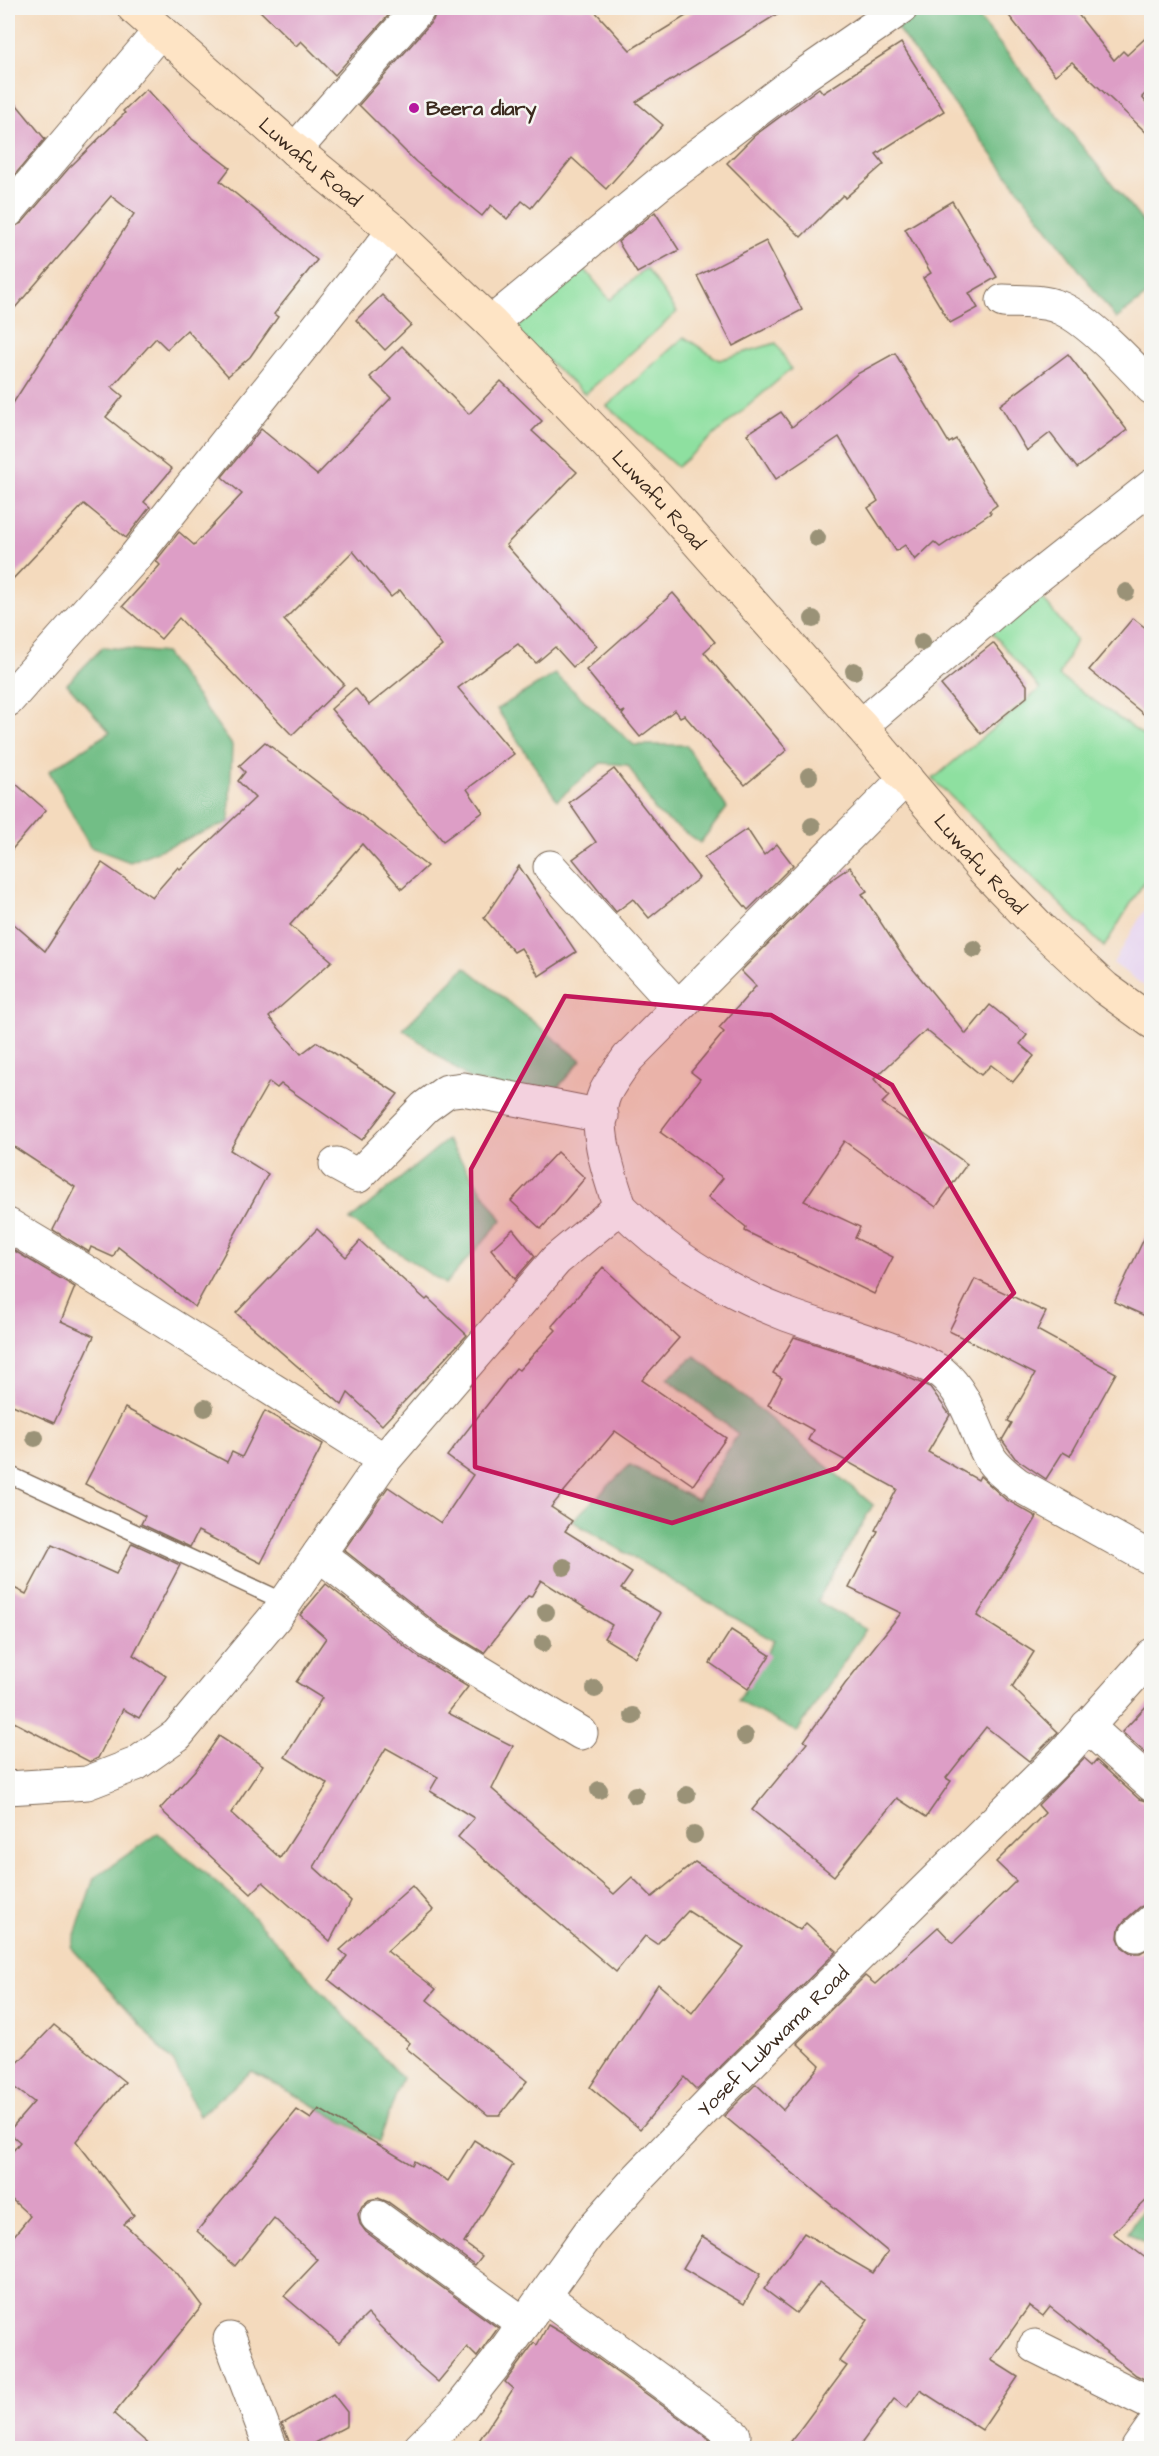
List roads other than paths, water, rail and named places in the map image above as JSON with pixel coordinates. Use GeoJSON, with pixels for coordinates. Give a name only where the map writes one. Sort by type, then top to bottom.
{"type":"FeatureCollection","features":[{"type":"Feature","properties":{"kind":"street","name":"Luwafu Road"},"geometry":{"type":"LineString","coordinates":[[134,8],[295,150],[394,231],[491,323],[656,495],[861,726],[982,868],[1042,930],[1106,988],[1152,1022]]}},
{"type":"Feature","properties":{"kind":"street"},"geometry":{"type":"LineString","coordinates":[[295,150],[419,8]]}},
{"type":"Feature","properties":{"kind":"street"},"geometry":{"type":"LineString","coordinates":[[491,323],[659,184],[804,75],[901,8]]}},
{"type":"Feature","properties":{"kind":"street"},"geometry":{"type":"LineString","coordinates":[[8,211],[160,30]]}},
{"type":"Feature","properties":{"kind":"street"},"geometry":{"type":"LineString","coordinates":[[8,700],[135,557],[394,231]]}},
{"type":"Feature","properties":{"kind":"street"},"geometry":{"type":"LineString","coordinates":[[1003,301],[1056,306],[1074,314],[1137,371],[1152,388]]}},
{"type":"Feature","properties":{"kind":"street"},"geometry":{"type":"LineString","coordinates":[[861,726],[1014,595],[1152,486]]}},
{"type":"Feature","properties":{"kind":"street"},"geometry":{"type":"LineString","coordinates":[[906,778],[628,1058],[604,1095],[601,1131],[606,1166],[620,1207],[649,1236],[687,1265],[737,1294],[941,1372],[961,1393],[990,1458],[1003,1473],[1017,1484],[1152,1559]]}},
{"type":"Feature","properties":{"kind":"street"},"geometry":{"type":"LineString","coordinates":[[550,867],[678,1007]]}},
{"type":"Feature","properties":{"kind":"street"},"geometry":{"type":"LineString","coordinates":[[336,1164],[358,1176],[425,1107],[447,1091],[463,1089],[602,1116]]}},
{"type":"Feature","properties":{"kind":"street"},"geometry":{"type":"LineString","coordinates":[[8,1788],[87,1783],[136,1764],[177,1735],[285,1602],[384,1460],[556,1260],[620,1207]]}},
{"type":"Feature","properties":{"kind":"street"},"geometry":{"type":"LineString","coordinates":[[8,1225],[384,1460]]}},
{"type":"Feature","properties":{"kind":"street"},"geometry":{"type":"LineString","coordinates":[[319,1554],[429,1641],[581,1733]]}},
{"type":"Feature","properties":{"kind":"street","name":"Yosef Lubwama Road"},"geometry":{"type":"LineString","coordinates":[[420,2448],[461,2407],[589,2233],[646,2170],[720,2093],[944,1875],[1062,1755],[1152,1656]]}},
{"type":"Feature","properties":{"kind":"street"},"geometry":{"type":"LineString","coordinates":[[1087,1726],[1152,1785]]}},
{"type":"Feature","properties":{"kind":"street"},"geometry":{"type":"LineString","coordinates":[[377,2217],[524,2324]]}},
{"type":"Feature","properties":{"kind":"street"},"geometry":{"type":"LineString","coordinates":[[544,2296],[734,2434]]}},
{"type":"Feature","properties":{"kind":"street"},"geometry":{"type":"LineString","coordinates":[[230,2339],[271,2448]]}},
{"type":"Feature","properties":{"kind":"street"},"geometry":{"type":"LineString","coordinates":[[1035,2346],[1152,2404]]}},
{"type":"Feature","properties":{"kind":"street"},"geometry":{"type":"LineString","coordinates":[[1138,2448],[1152,2428]]}},
{"type":"Feature","properties":{"kind":"lane"},"geometry":{"type":"LineString","coordinates":[[8,1474],[285,1602]]}},
{"type":"Feature","properties":{"kind":"place","name":"Beera diary"},"geometry":{"type":"Point","coordinates":[414,108]}}]}
